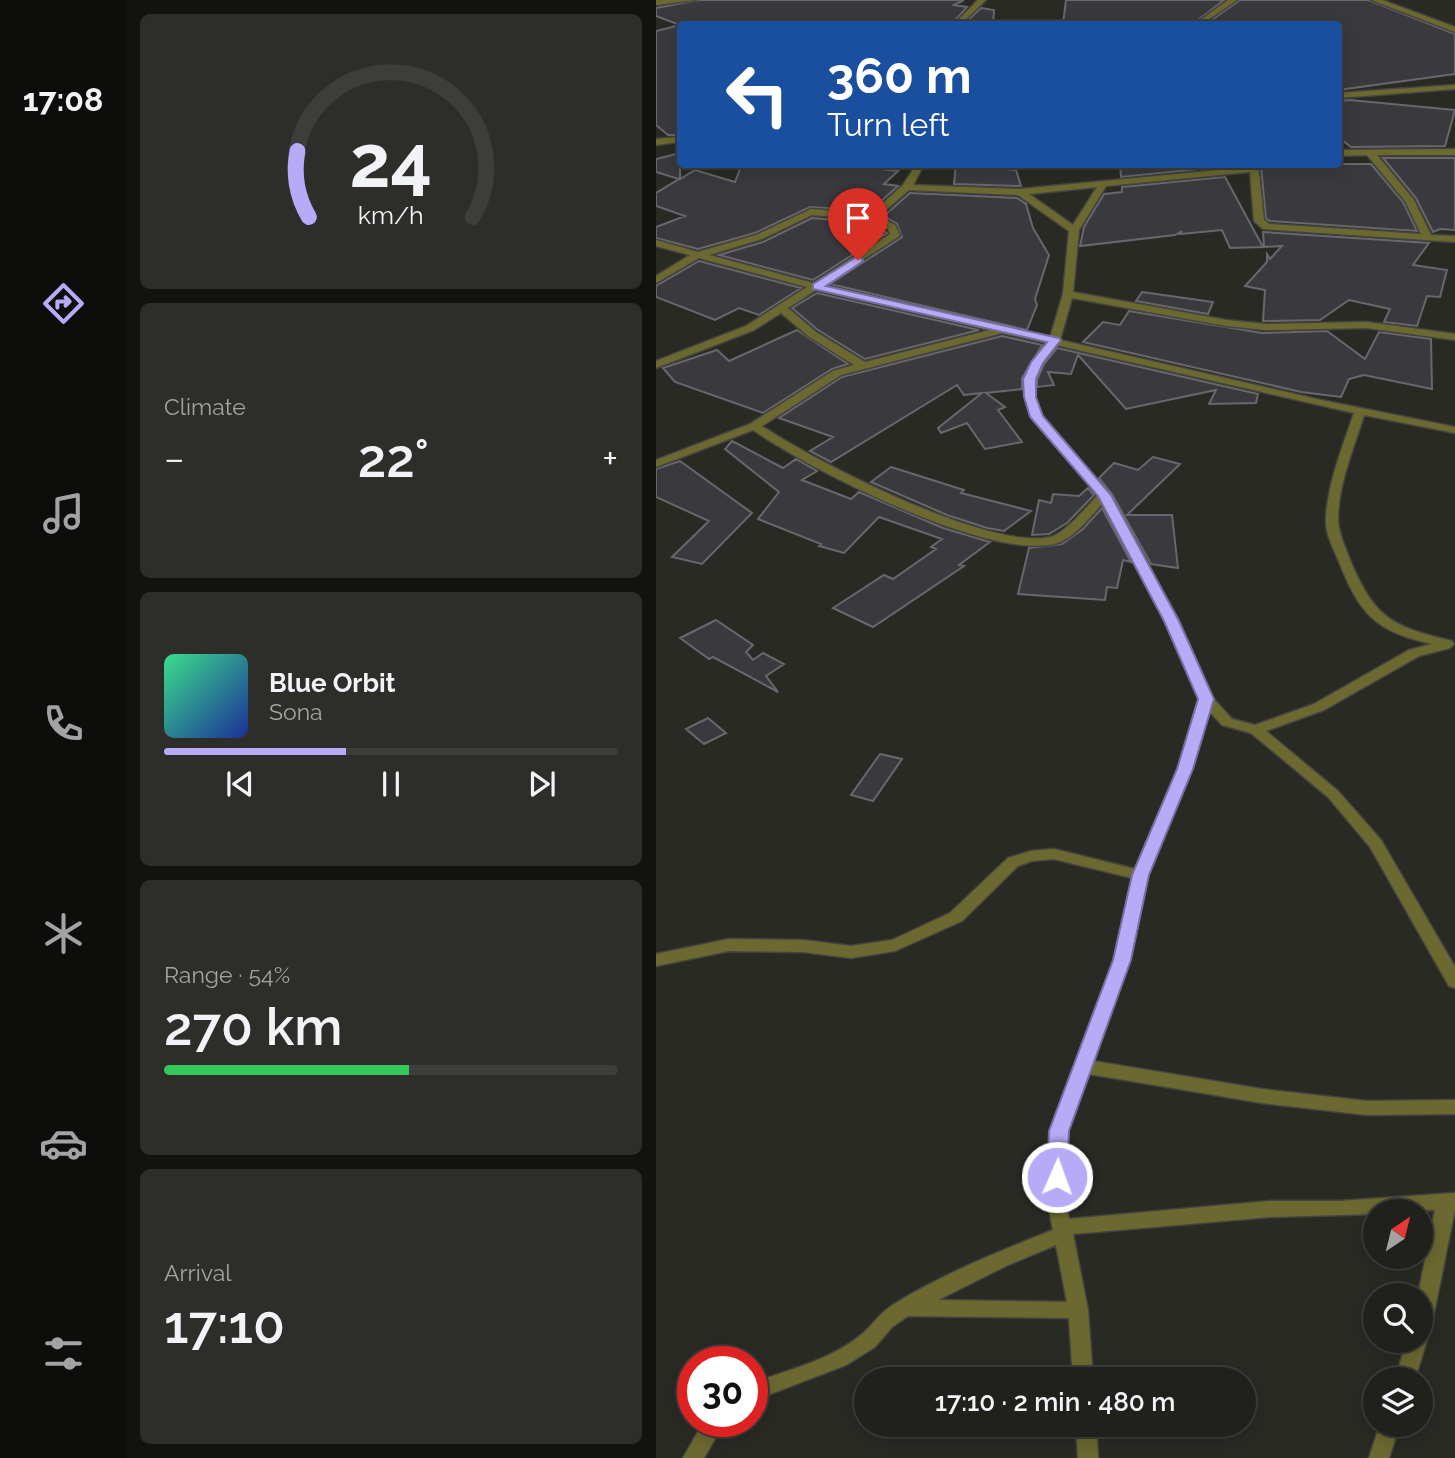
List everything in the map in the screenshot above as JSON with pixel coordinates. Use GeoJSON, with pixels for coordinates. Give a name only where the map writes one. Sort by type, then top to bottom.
{"type":"FeatureCollection","features":[{"type":"Feature","properties":{"kind":"street"},"geometry":{"type":"LineString","coordinates":[[656,0],[662,3],[692,0]]}},
{"type":"Feature","properties":{"kind":"street"},"geometry":{"type":"LineString","coordinates":[[960,21],[982,0]]}},
{"type":"Feature","properties":{"kind":"street"},"geometry":{"type":"LineString","coordinates":[[1202,21],[1233,0]]}},
{"type":"Feature","properties":{"kind":"street"},"geometry":{"type":"LineString","coordinates":[[1375,0],[1455,30]]}},
{"type":"Feature","properties":{"kind":"street"},"geometry":{"type":"LineString","coordinates":[[1342,96],[1455,87]]}},
{"type":"Feature","properties":{"kind":"street"},"geometry":{"type":"LineString","coordinates":[[656,142],[677,140]]}},
{"type":"Feature","properties":{"kind":"street"},"geometry":{"type":"LineString","coordinates":[[1342,153],[1455,152]]}},
{"type":"Feature","properties":{"kind":"street"},"geometry":{"type":"LineString","coordinates":[[1370,153],[1409,200],[1428,238]]}},
{"type":"Feature","properties":{"kind":"street"},"geometry":{"type":"LineString","coordinates":[[907,187],[1020,192],[1102,186],[1246,168]]}},
{"type":"Feature","properties":{"kind":"street"},"geometry":{"type":"LineString","coordinates":[[1254,168],[1259,221],[1266,227],[1455,239]]}},
{"type":"Feature","properties":{"kind":"street"},"geometry":{"type":"LineString","coordinates":[[873,217],[907,187],[917,170]]}},
{"type":"Feature","properties":{"kind":"street"},"geometry":{"type":"LineString","coordinates":[[1102,186],[1074,230],[1068,294],[1055,340],[1037,362],[1029,379],[1030,397],[1037,417],[1104,495],[1172,621],[1206,699],[1226,722],[1256,730],[1333,794],[1376,844],[1455,982]]}},
{"type":"Feature","properties":{"kind":"street"},"geometry":{"type":"LineString","coordinates":[[1020,192],[1074,230]]}},
{"type":"Feature","properties":{"kind":"street"},"geometry":{"type":"LineString","coordinates":[[656,281],[697,255],[759,237],[811,212],[873,217],[892,227],[895,235],[750,328],[656,365]]}},
{"type":"Feature","properties":{"kind":"street"},"geometry":{"type":"LineString","coordinates":[[656,243],[817,287],[1360,411],[1455,430]]}},
{"type":"Feature","properties":{"kind":"street"},"geometry":{"type":"LineString","coordinates":[[1068,294],[1226,323],[1266,327],[1367,325],[1455,337]]}},
{"type":"Feature","properties":{"kind":"street"},"geometry":{"type":"LineString","coordinates":[[783,309],[804,329],[863,366]]}},
{"type":"Feature","properties":{"kind":"street"},"geometry":{"type":"LineString","coordinates":[[656,464],[754,426],[837,373],[1006,329]]}},
{"type":"Feature","properties":{"kind":"street"},"geometry":{"type":"LineString","coordinates":[[1360,411],[1336,494],[1332,518],[1334,537],[1355,589],[1370,614],[1387,625],[1451,644]]}},
{"type":"Feature","properties":{"kind":"street"},"geometry":{"type":"LineString","coordinates":[[754,426],[772,441],[812,463],[912,506],[975,531],[1031,544],[1056,541],[1104,495]]}},
{"type":"Feature","properties":{"kind":"street"},"geometry":{"type":"LineString","coordinates":[[1256,730],[1319,707],[1414,653],[1451,644]]}},
{"type":"Feature","properties":{"kind":"street"},"geometry":{"type":"LineString","coordinates":[[1082,1367],[1078,1310],[1056,1199],[1059,1131],[1122,960],[1140,875],[1185,769],[1206,699]]}},
{"type":"Feature","properties":{"kind":"street"},"geometry":{"type":"LineString","coordinates":[[656,960],[729,945],[792,945],[851,952],[895,945],[956,917],[1013,862],[1031,856],[1054,854],[1140,875]]}},
{"type":"Feature","properties":{"kind":"street"},"geometry":{"type":"LineString","coordinates":[[1083,1066],[1262,1096],[1353,1107],[1455,1107]]}},
{"type":"Feature","properties":{"kind":"street"},"geometry":{"type":"LineString","coordinates":[[768,1386],[839,1359],[868,1341],[885,1321],[904,1308],[1064,1230],[1270,1209],[1339,1209],[1450,1202],[1431,1283]]}},
{"type":"Feature","properties":{"kind":"street"},"geometry":{"type":"LineString","coordinates":[[904,1308],[1078,1310]]}},
{"type":"Feature","properties":{"kind":"street"},"geometry":{"type":"LineString","coordinates":[[693,1458],[705,1437]]}},
{"type":"Feature","properties":{"kind":"street"},"geometry":{"type":"LineString","coordinates":[[1087,1437],[1088,1458]]}},
{"type":"Feature","properties":{"kind":"street"},"geometry":{"type":"LineString","coordinates":[[1379,1458],[1386,1437]]}},
{"type":"Feature","properties":{"kind":"building"},"geometry":{"type":"Polygon","coordinates":[[[699,0],[964,0],[954,5],[967,7],[955,21],[677,21],[677,24],[656,16],[656,8],[699,0]]]}},
{"type":"Feature","properties":{"kind":"building"},"geometry":{"type":"Polygon","coordinates":[[[1066,0],[1224,0],[1197,21],[1063,21],[1066,0]]]}},
{"type":"Feature","properties":{"kind":"building"},"geometry":{"type":"Polygon","coordinates":[[[1240,0],[1368,0],[1455,34],[1455,74],[1342,89],[1342,21],[1210,21],[1240,0]]]}},
{"type":"Feature","properties":{"kind":"building"},"geometry":{"type":"Polygon","coordinates":[[[981,8],[994,10],[993,21],[967,21],[981,8]]]}},
{"type":"Feature","properties":{"kind":"building"},"geometry":{"type":"Polygon","coordinates":[[[677,26],[677,135],[668,135],[656,125],[656,31],[677,26]]]}},
{"type":"Feature","properties":{"kind":"building"},"geometry":{"type":"Polygon","coordinates":[[[1342,101],[1455,110],[1445,146],[1351,147],[1342,140],[1342,101]]]}},
{"type":"Feature","properties":{"kind":"building"},"geometry":{"type":"Polygon","coordinates":[[[677,154],[680,179],[695,170],[735,182],[740,168],[870,168],[898,171],[884,184],[898,186],[870,211],[810,207],[755,233],[698,249],[656,238],[656,227],[685,216],[656,206],[656,193],[679,179],[656,172],[656,159],[677,154]]]}},
{"type":"Feature","properties":{"kind":"building"},"geometry":{"type":"Polygon","coordinates":[[[1383,158],[1455,158],[1455,230],[1440,229],[1433,232],[1416,198],[1383,158]]]}},
{"type":"Feature","properties":{"kind":"building"},"geometry":{"type":"Polygon","coordinates":[[[1342,164],[1371,164],[1403,202],[1417,231],[1270,221],[1266,219],[1261,168],[1342,168],[1342,164]]]}},
{"type":"Feature","properties":{"kind":"building"},"geometry":{"type":"Polygon","coordinates":[[[956,168],[996,168],[1016,170],[1021,186],[954,184],[956,168]]]}},
{"type":"Feature","properties":{"kind":"building"},"geometry":{"type":"Polygon","coordinates":[[[1120,168],[1210,168],[1121,177],[1120,168]]]}},
{"type":"Feature","properties":{"kind":"building"},"geometry":{"type":"Polygon","coordinates":[[[1225,177],[1263,247],[1230,248],[1222,230],[1180,234],[1182,231],[1175,235],[1080,246],[1084,227],[1104,194],[1122,192],[1122,187],[1225,177]]]}},
{"type":"Feature","properties":{"kind":"building"},"geometry":{"type":"Polygon","coordinates":[[[910,193],[1017,198],[1026,204],[1033,228],[1049,255],[1035,299],[1037,305],[1027,330],[830,284],[902,237],[897,224],[884,216],[910,193]]]}},
{"type":"Feature","properties":{"kind":"building"},"geometry":{"type":"Polygon","coordinates":[[[812,218],[870,223],[887,233],[813,280],[719,255],[763,242],[812,218]]]}},
{"type":"Feature","properties":{"kind":"building"},"geometry":{"type":"Polygon","coordinates":[[[1263,232],[1429,243],[1413,265],[1447,270],[1440,297],[1427,296],[1417,326],[1384,322],[1390,309],[1349,300],[1320,320],[1263,321],[1265,290],[1245,286],[1267,262],[1267,254],[1270,259],[1282,246],[1264,247],[1263,232]]]}},
{"type":"Feature","properties":{"kind":"building"},"geometry":{"type":"Polygon","coordinates":[[[699,261],[801,288],[759,315],[739,308],[715,320],[656,297],[656,286],[699,261]]]}},
{"type":"Feature","properties":{"kind":"building"},"geometry":{"type":"Polygon","coordinates":[[[1142,292],[1213,302],[1208,314],[1136,301],[1142,292]]]}},
{"type":"Feature","properties":{"kind":"building"},"geometry":{"type":"Polygon","coordinates":[[[817,293],[979,330],[865,359],[818,330],[792,308],[817,293]]]}},
{"type":"Feature","properties":{"kind":"building"},"geometry":{"type":"Polygon","coordinates":[[[1129,311],[1262,333],[1327,331],[1365,359],[1379,332],[1431,339],[1432,389],[1364,375],[1349,379],[1341,397],[1301,392],[1083,342],[1103,322],[1120,325],[1129,311]]]}},
{"type":"Feature","properties":{"kind":"building"},"geometry":{"type":"Polygon","coordinates":[[[797,330],[848,364],[832,369],[763,413],[675,382],[663,368],[717,350],[729,361],[797,330]]]}},
{"type":"Feature","properties":{"kind":"building"},"geometry":{"type":"Polygon","coordinates":[[[1002,336],[1042,345],[1022,378],[1022,389],[986,393],[1005,407],[998,410],[1022,442],[985,449],[967,423],[941,433],[938,428],[982,393],[964,395],[957,385],[831,462],[810,451],[833,437],[779,418],[842,377],[1002,336]]]}},
{"type":"Feature","properties":{"kind":"building"},"geometry":{"type":"Polygon","coordinates":[[[1057,348],[1258,394],[1256,403],[1209,404],[1216,390],[1126,409],[1078,355],[1071,374],[1048,372],[1054,385],[1037,387],[1044,364],[1057,348]]]}},
{"type":"Feature","properties":{"kind":"building"},"geometry":{"type":"Polygon","coordinates":[[[732,441],[783,468],[796,459],[817,471],[802,480],[851,499],[859,492],[943,528],[990,542],[959,565],[964,566],[873,627],[833,608],[884,575],[893,579],[936,549],[931,547],[942,539],[879,517],[844,553],[819,546],[821,544],[758,519],[779,492],[725,449],[732,441]]]}},
{"type":"Feature","properties":{"kind":"building"},"geometry":{"type":"Polygon","coordinates":[[[1153,457],[1180,464],[1127,515],[1172,515],[1178,568],[1151,564],[1112,494],[1099,478],[1114,463],[1138,470],[1153,457]]]}},
{"type":"Feature","properties":{"kind":"building"},"geometry":{"type":"Polygon","coordinates":[[[680,461],[752,513],[702,564],[672,557],[709,521],[656,497],[656,469],[680,461]]]}},
{"type":"Feature","properties":{"kind":"building"},"geometry":{"type":"Polygon","coordinates":[[[891,467],[964,490],[961,493],[1031,511],[1004,531],[987,528],[947,515],[871,482],[891,467]]]}},
{"type":"Feature","properties":{"kind":"building"},"geometry":{"type":"Polygon","coordinates":[[[1088,488],[1094,495],[1067,523],[1049,534],[1032,535],[1039,500],[1051,503],[1053,494],[1079,496],[1088,488]]]}},
{"type":"Feature","properties":{"kind":"building"},"geometry":{"type":"Polygon","coordinates":[[[1102,508],[1131,562],[1123,560],[1117,588],[1107,587],[1105,600],[1018,594],[1029,548],[1062,544],[1083,529],[1102,508]]]}},
{"type":"Feature","properties":{"kind":"building"},"geometry":{"type":"Polygon","coordinates":[[[716,620],[753,645],[746,652],[753,660],[763,653],[784,664],[766,676],[778,692],[713,657],[709,659],[680,638],[716,620]]]}},
{"type":"Feature","properties":{"kind":"building"},"geometry":{"type":"Polygon","coordinates":[[[708,718],[726,733],[704,744],[686,729],[708,718]]]}},
{"type":"Feature","properties":{"kind":"building"},"geometry":{"type":"Polygon","coordinates":[[[880,754],[902,759],[873,801],[851,795],[880,754]]]}},
{"type":"Feature","properties":{"kind":"route"},"geometry":{"type":"LineString","coordinates":[[858,260],[817,287],[1055,340],[1037,362],[1029,379],[1030,397],[1037,417],[1104,495],[1172,621],[1206,699],[1185,769],[1140,875],[1122,960],[1059,1131],[1057,1177]]}}]}
